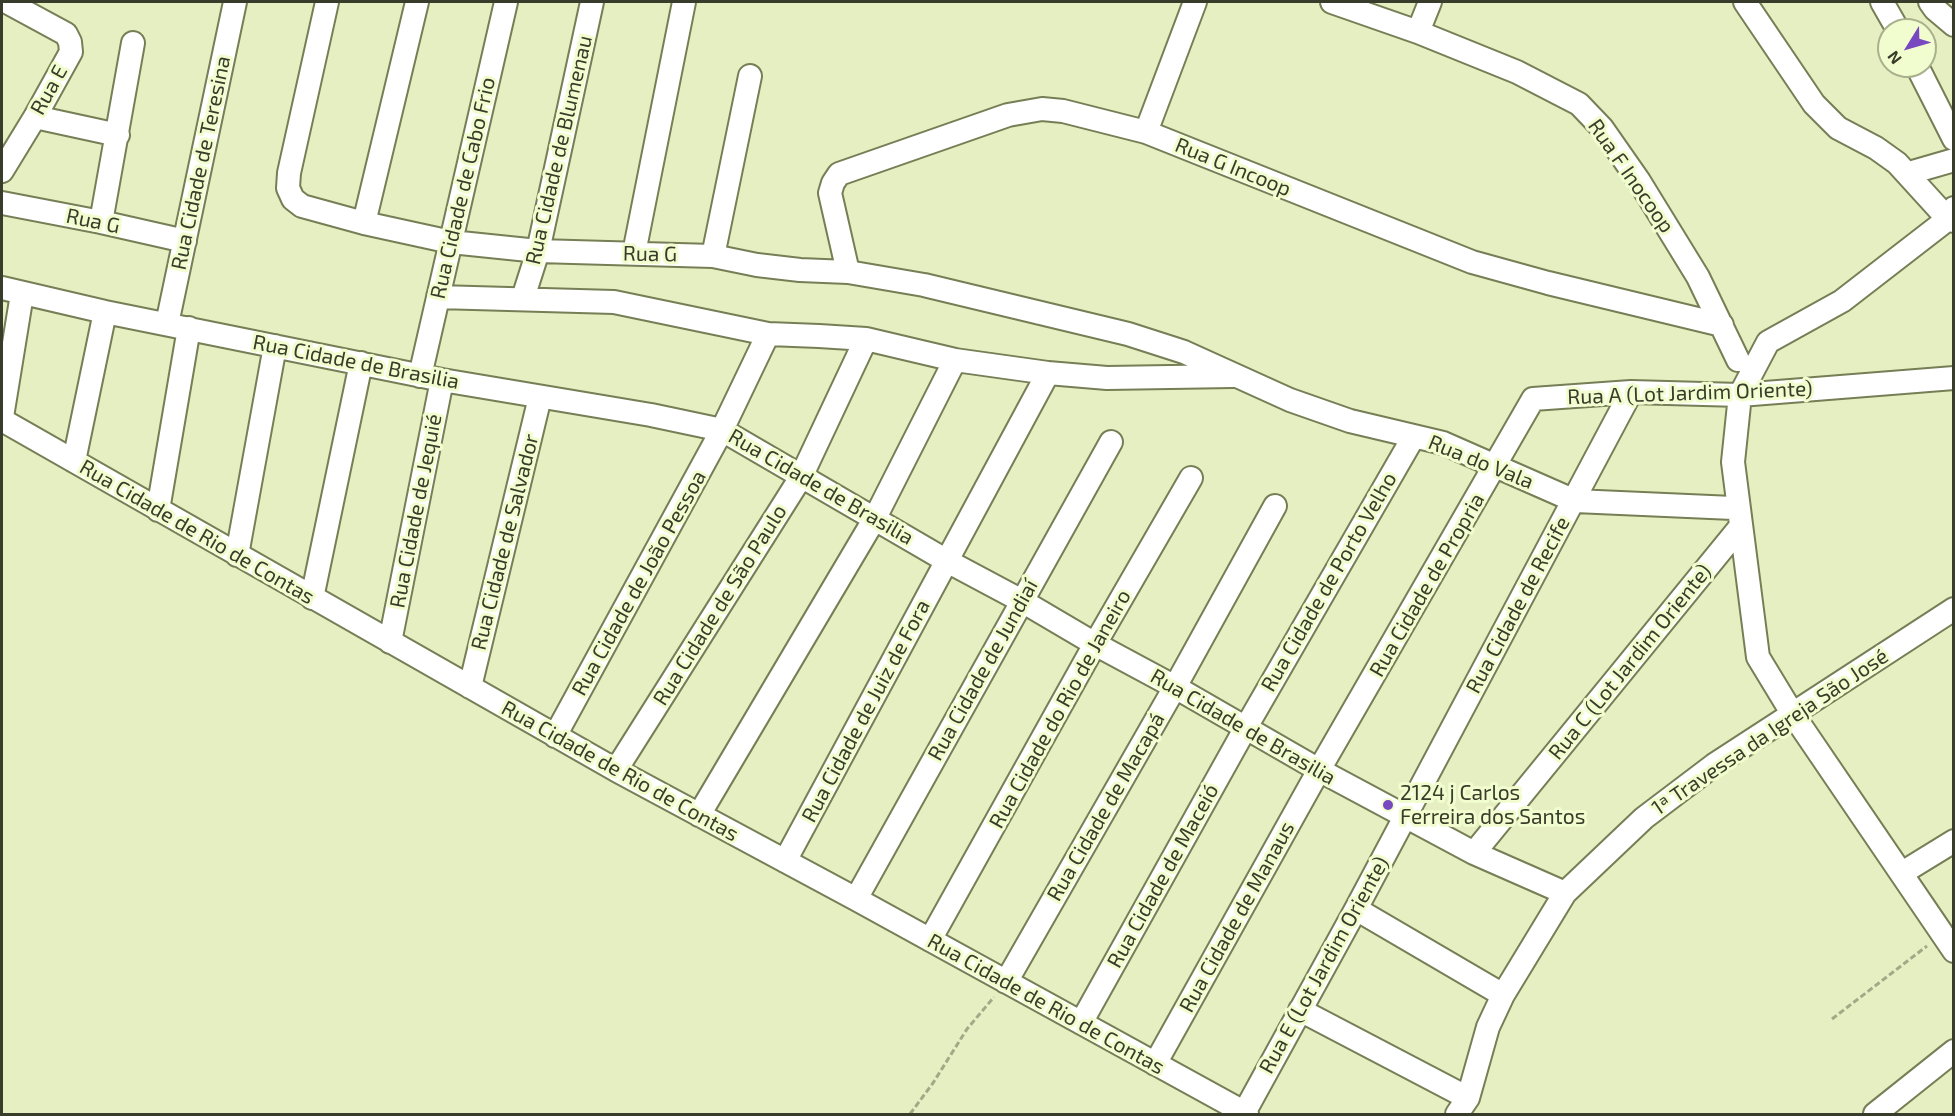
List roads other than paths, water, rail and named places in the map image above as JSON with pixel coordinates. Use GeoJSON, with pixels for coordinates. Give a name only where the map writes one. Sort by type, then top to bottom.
{"type":"FeatureCollection","features":[{"type":"Feature","properties":{"kind":"street","name":"Rua E"},"geometry":{"type":"LineString","coordinates":[[2,171],[71,52],[66,34],[59,28],[7,2]]}},
{"type":"Feature","properties":{"kind":"street","name":"Rua Cidade de Teresina"},"geometry":{"type":"LineString","coordinates":[[167,324],[234,2]]}},
{"type":"Feature","properties":{"kind":"street","name":"Rua G"},"geometry":{"type":"LineString","coordinates":[[327,2],[289,173],[288,188],[293,199],[302,206],[364,224],[452,242],[538,251],[713,256],[800,270],[848,272],[924,285],[1128,334],[1184,352],[1235,376]]}},
{"type":"Feature","properties":{"kind":"street"},"geometry":{"type":"LineString","coordinates":[[364,224],[417,2]]}},
{"type":"Feature","properties":{"kind":"street","name":"Rua Cidade de Cabo Frio"},"geometry":{"type":"LineString","coordinates":[[420,375],[506,2]]}},
{"type":"Feature","properties":{"kind":"street","name":"Rua Cidade de Blumenau"},"geometry":{"type":"LineString","coordinates":[[523,298],[538,251],[592,2]]}},
{"type":"Feature","properties":{"kind":"street"},"geometry":{"type":"LineString","coordinates":[[634,253],[684,2]]}},
{"type":"Feature","properties":{"kind":"street"},"geometry":{"type":"LineString","coordinates":[[1146,132],[1195,2]]}},
{"type":"Feature","properties":{"kind":"street","name":"Rua F Inocoop"},"geometry":{"type":"LineString","coordinates":[[1332,2],[1418,32],[1516,72],[1579,104],[1602,128],[1639,181],[1698,277],[1738,360]]}},
{"type":"Feature","properties":{"kind":"street"},"geometry":{"type":"LineString","coordinates":[[1418,32],[1430,2]]}},
{"type":"Feature","properties":{"kind":"street"},"geometry":{"type":"LineString","coordinates":[[1745,2],[1814,104],[1838,128],[1876,148],[1909,173],[1952,216],[1842,301],[1768,342],[1740,396],[1733,462],[1737,517],[1758,657],[1792,713],[1948,943]]}},
{"type":"Feature","properties":{"kind":"street"},"geometry":{"type":"LineString","coordinates":[[1882,2],[1891,18]]}},
{"type":"Feature","properties":{"kind":"street"},"geometry":{"type":"LineString","coordinates":[[1930,2],[1953,25]]}},
{"type":"Feature","properties":{"kind":"street"},"geometry":{"type":"LineString","coordinates":[[101,222],[133,43]]}},
{"type":"Feature","properties":{"kind":"street"},"geometry":{"type":"LineString","coordinates":[[713,256],[750,76]]}},
{"type":"Feature","properties":{"kind":"street"},"geometry":{"type":"LineString","coordinates":[[1923,78],[1953,139]]}},
{"type":"Feature","properties":{"kind":"street","name":"Rua G Incoop"},"geometry":{"type":"LineString","coordinates":[[848,272],[830,193],[839,174],[1008,115],[1042,109],[1063,111],[1146,132],[1472,262],[1722,325]]}},
{"type":"Feature","properties":{"kind":"street"},"geometry":{"type":"LineString","coordinates":[[35,117],[118,135]]}},
{"type":"Feature","properties":{"kind":"street"},"geometry":{"type":"LineString","coordinates":[[1909,173],[1953,160]]}},
{"type":"Feature","properties":{"kind":"street","name":"Rua G"},"geometry":{"type":"LineString","coordinates":[[2,203],[101,222],[185,242]]}},
{"type":"Feature","properties":{"kind":"street"},"geometry":{"type":"LineString","coordinates":[[2,418],[12,291]]}},
{"type":"Feature","properties":{"kind":"street","name":"Rua Cidade de Brasilia"},"geometry":{"type":"LineString","coordinates":[[12,291],[442,380],[651,415],[722,430],[947,561],[1404,817],[1474,853],[1565,893]]}},
{"type":"Feature","properties":{"kind":"street"},"geometry":{"type":"LineString","coordinates":[[438,297],[614,302],[768,334],[866,339],[955,360],[1048,373],[1107,378],[1235,376]]}},
{"type":"Feature","properties":{"kind":"street"},"geometry":{"type":"LineString","coordinates":[[74,461],[105,312]]}},
{"type":"Feature","properties":{"kind":"street"},"geometry":{"type":"LineString","coordinates":[[158,510],[189,328]]}},
{"type":"Feature","properties":{"kind":"street","name":"Rua Cidade de João Pessoa"},"geometry":{"type":"LineString","coordinates":[[555,735],[722,430],[768,334]]}},
{"type":"Feature","properties":{"kind":"street","name":"Rua Cidade de São Paulo"},"geometry":{"type":"LineString","coordinates":[[616,770],[801,477],[866,339]]}},
{"type":"Feature","properties":{"kind":"street"},"geometry":{"type":"LineString","coordinates":[[237,555],[275,346]]}},
{"type":"Feature","properties":{"kind":"street"},"geometry":{"type":"LineString","coordinates":[[699,815],[875,518],[955,360]]}},
{"type":"Feature","properties":{"kind":"street"},"geometry":{"type":"LineString","coordinates":[[312,597],[361,363]]}},
{"type":"Feature","properties":{"kind":"street","name":"Rua Cidade de Juiz de Fora"},"geometry":{"type":"LineString","coordinates":[[785,861],[1048,373]]}},
{"type":"Feature","properties":{"kind":"street","name":"Rua do Vala"},"geometry":{"type":"LineString","coordinates":[[1235,376],[1290,400],[1350,421],[1443,443],[1575,501]]}},
{"type":"Feature","properties":{"kind":"street","name":"Rua A (Lot Jardim Oriente)"},"geometry":{"type":"LineString","coordinates":[[1533,399],[1631,392],[1740,396],[1953,378]]}},
{"type":"Feature","properties":{"kind":"street","name":"Rua Cidade de Jequié"},"geometry":{"type":"LineString","coordinates":[[390,642],[442,380]]}},
{"type":"Feature","properties":{"kind":"street","name":"Rua Cidade de Recife"},"geometry":{"type":"LineString","coordinates":[[1404,817],[1575,501],[1631,392]]}},
{"type":"Feature","properties":{"kind":"street","name":"Rua Cidade de Salvador"},"geometry":{"type":"LineString","coordinates":[[470,687],[540,397]]}},
{"type":"Feature","properties":{"kind":"street","name":"Rua Cidade de Propria"},"geometry":{"type":"LineString","coordinates":[[1319,770],[1496,467],[1533,399]]}},
{"type":"Feature","properties":{"kind":"street","name":"Rua Cidade de Rio de Contas"},"geometry":{"type":"LineString","coordinates":[[2,418],[158,510],[616,770],[856,899],[1245,1114]]}},
{"type":"Feature","properties":{"kind":"street","name":"Rua Cidade de Porto Velho"},"geometry":{"type":"LineString","coordinates":[[1245,729],[1414,435]]}},
{"type":"Feature","properties":{"kind":"street","name":"Rua Cidade de Jundiaí"},"geometry":{"type":"LineString","coordinates":[[856,899],[1111,442]]}},
{"type":"Feature","properties":{"kind":"street","name":"Rua Cidade do Rio de Janeiro"},"geometry":{"type":"LineString","coordinates":[[930,940],[1095,644],[1191,478]]}},
{"type":"Feature","properties":{"kind":"street"},"geometry":{"type":"LineString","coordinates":[[1575,501],[1737,517]]}},
{"type":"Feature","properties":{"kind":"street","name":"Rua Cidade de Macapá"},"geometry":{"type":"LineString","coordinates":[[1006,982],[1175,687],[1275,506]]}},
{"type":"Feature","properties":{"kind":"street","name":"Rua C (Lot Jardim Oriente)"},"geometry":{"type":"LineString","coordinates":[[1474,853],[1737,517]]}},
{"type":"Feature","properties":{"kind":"street","name":"1ª Travessa da Igreja São José"},"geometry":{"type":"LineString","coordinates":[[1463,1106],[1488,1027],[1503,995],[1565,893],[1644,818],[1714,765],[1953,609]]}},
{"type":"Feature","properties":{"kind":"street","name":"Rua Cidade de Maceió"},"geometry":{"type":"LineString","coordinates":[[1081,1023],[1245,729]]}},
{"type":"Feature","properties":{"kind":"street","name":"Rua Cidade de Manaus"},"geometry":{"type":"LineString","coordinates":[[1155,1064],[1319,770]]}},
{"type":"Feature","properties":{"kind":"street","name":"Rua E (Lot Jardim Oriente)"},"geometry":{"type":"LineString","coordinates":[[1245,1114],[1404,817]]}},
{"type":"Feature","properties":{"kind":"street"},"geometry":{"type":"LineString","coordinates":[[1902,873],[1953,841]]}},
{"type":"Feature","properties":{"kind":"street"},"geometry":{"type":"LineString","coordinates":[[1356,909],[1503,995]]}},
{"type":"Feature","properties":{"kind":"street"},"geometry":{"type":"LineString","coordinates":[[1300,1010],[1463,1106]]}},
{"type":"Feature","properties":{"kind":"street"},"geometry":{"type":"LineString","coordinates":[[1875,1114],[1953,1051]]}},
{"type":"Feature","properties":{"kind":"place","name":"2124 j Carlos Ferreira dos Santos"},"geometry":{"type":"Point","coordinates":[1388,805]}}]}
